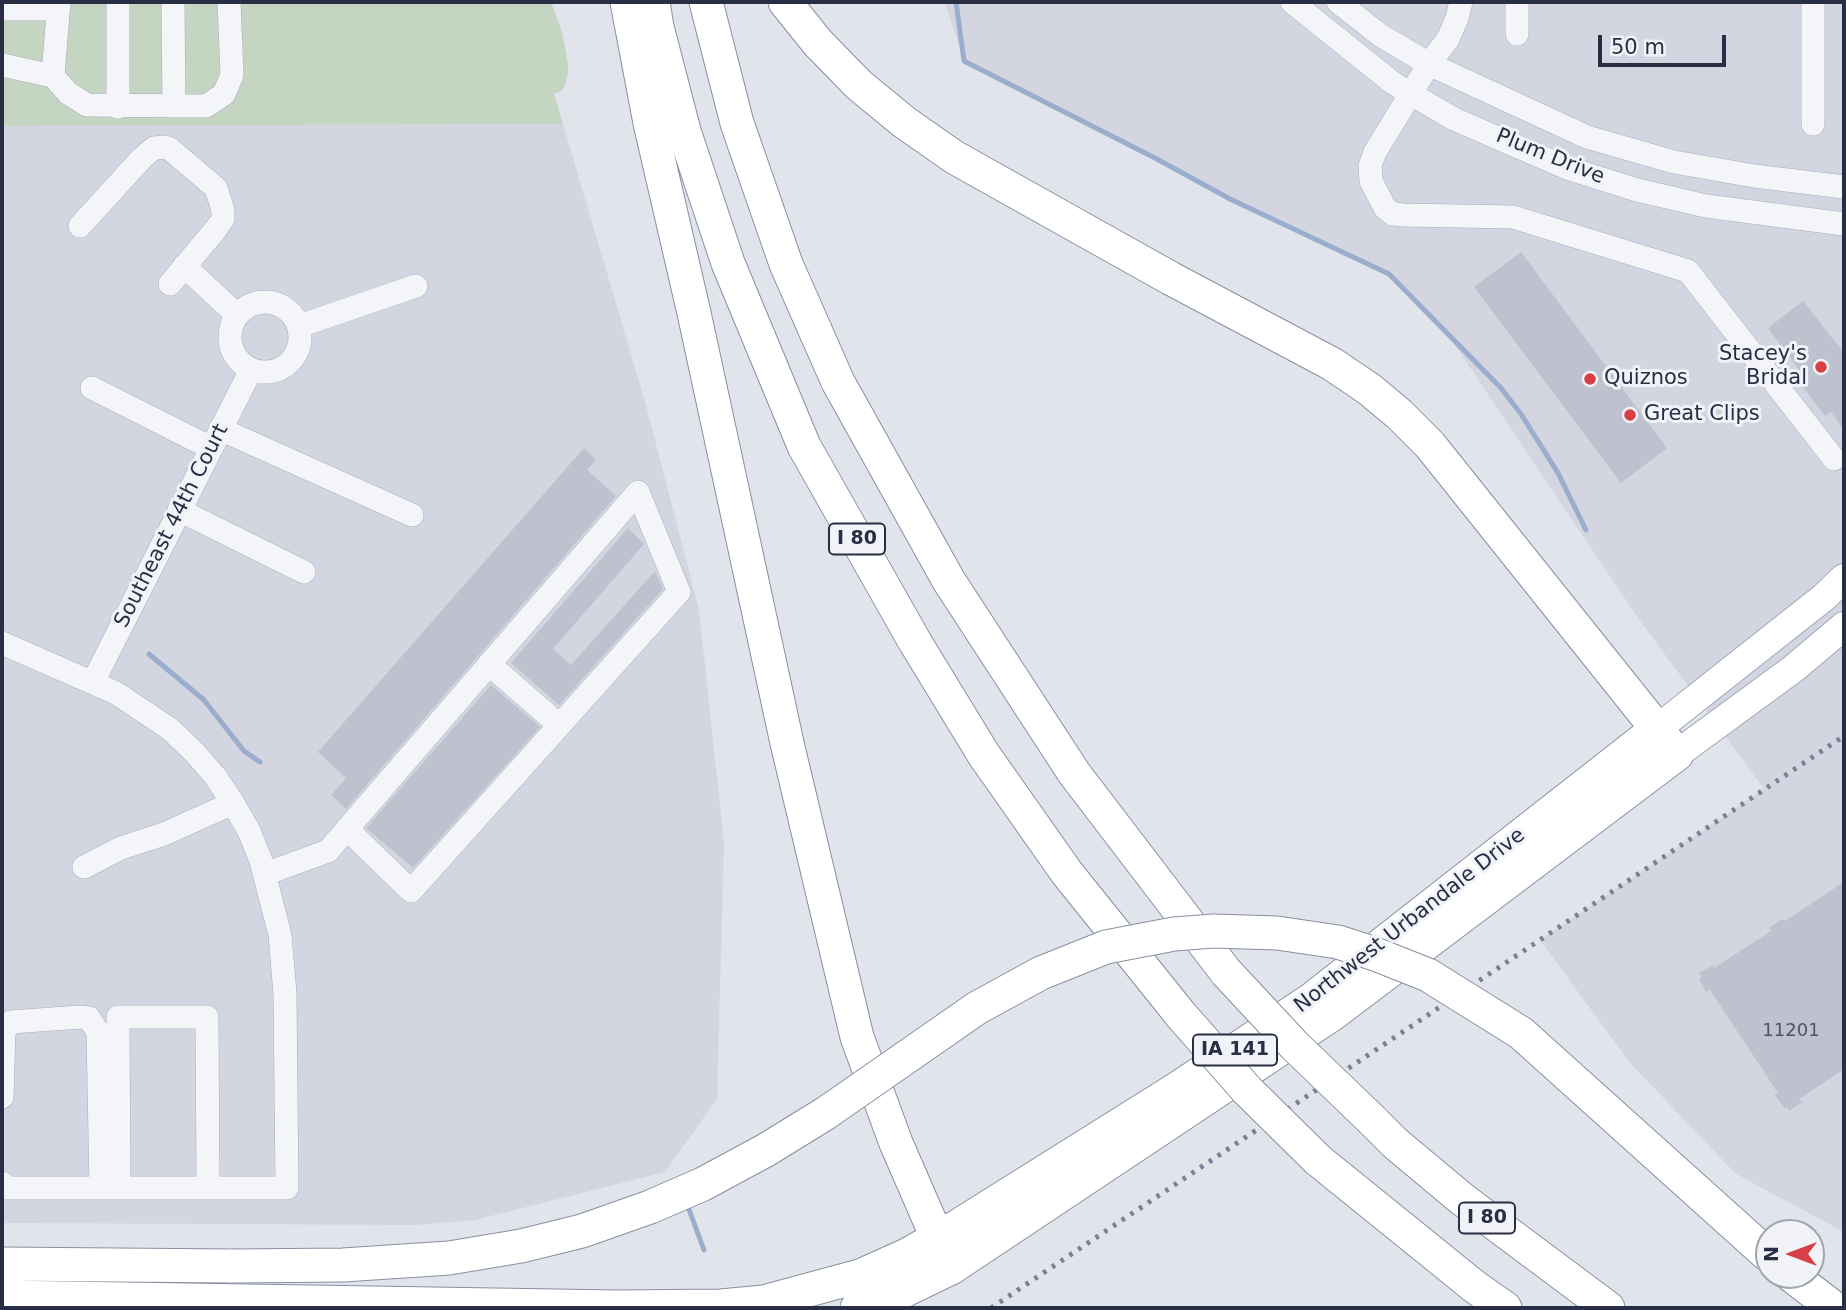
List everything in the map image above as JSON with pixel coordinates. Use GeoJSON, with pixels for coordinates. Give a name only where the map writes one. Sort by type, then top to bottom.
{"type":"FeatureCollection","features":[{"type":"Feature","properties":{"kind":"highway"},"geometry":{"type":"LineString","coordinates":[[627,2],[650,123],[790,757],[857,1037],[896,1143],[950,1268]]}},
{"type":"Feature","properties":{"kind":"highway","name":"I 80"},"geometry":{"type":"LineString","coordinates":[[653,2],[684,131],[724,250],[804,446],[915,642],[984,755],[1067,873],[1181,1015],[1247,1090],[1318,1160],[1475,1287],[1505,1308]]}},
{"type":"Feature","properties":{"kind":"highway","name":"I 80"},"geometry":{"type":"LineString","coordinates":[[706,2],[741,136],[786,264],[838,382],[948,581],[1074,773],[1226,972],[1294,1045],[1395,1143],[1462,1199],[1608,1308]]}},
{"type":"Feature","properties":{"kind":"highway"},"geometry":{"type":"LineString","coordinates":[[785,2],[818,43],[859,85],[904,122],[954,157],[1170,278],[1332,363],[1369,388],[1430,444],[1667,741]]}},
{"type":"Feature","properties":{"kind":"highway","name":"Northwest Urbandale Drive"},"geometry":{"type":"LineString","coordinates":[[2,1297],[668,1307],[764,1302],[860,1276],[937,1238],[1175,1090],[1311,1000],[1667,741]]}},
{"type":"Feature","properties":{"kind":"highway","name":"Northwest Urbandale Drive"},"geometry":{"type":"LineString","coordinates":[[857,1308],[891,1297],[950,1268],[1331,1015],[1667,741]]}},
{"type":"Feature","properties":{"kind":"highway"},"geometry":{"type":"LineString","coordinates":[[2,1264],[343,1265],[437,1259],[509,1248],[582,1231],[650,1207],[703,1184],[766,1150],[826,1113],[977,1008],[1041,973],[1106,947],[1174,934],[1214,931],[1277,933],[1338,942],[1428,975],[1521,1034],[1755,1243]]}},
{"type":"Feature","properties":{"kind":"highway"},"geometry":{"type":"LineString","coordinates":[[1809,1289],[1833,1308]]}},
{"type":"Feature","properties":{"kind":"main road","name":"Northwest Urbandale Drive"},"geometry":{"type":"LineString","coordinates":[[1667,741],[1844,578]]}},
{"type":"Feature","properties":{"kind":"main road","name":"Northwest Urbandale Drive"},"geometry":{"type":"LineString","coordinates":[[1667,741],[1793,669],[1844,626]]}},
{"type":"Feature","properties":{"kind":"street"},"geometry":{"type":"LineString","coordinates":[[118,2],[118,107]]}},
{"type":"Feature","properties":{"kind":"street"},"geometry":{"type":"LineString","coordinates":[[173,2],[174,106]]}},
{"type":"Feature","properties":{"kind":"street"},"geometry":{"type":"LineString","coordinates":[[2,65],[53,76],[68,93],[87,105],[206,106],[224,94],[232,75],[229,2]]}},
{"type":"Feature","properties":{"kind":"street","name":"Plum Drive"},"geometry":{"type":"LineString","coordinates":[[1292,2],[1411,94],[1454,119],[1567,167],[1637,190],[1706,206],[1844,224]]}},
{"type":"Feature","properties":{"kind":"street","name":"Plum Drive"},"geometry":{"type":"LineString","coordinates":[[1338,2],[1380,35],[1429,64],[1587,137],[1674,162],[1754,176],[1844,187]]}},
{"type":"Feature","properties":{"kind":"street"},"geometry":{"type":"LineString","coordinates":[[1461,2],[1448,39],[1429,64],[1374,152],[1370,166],[1374,191],[1385,208],[1393,214],[1403,215],[1513,217],[1688,271],[1834,459]]}},
{"type":"Feature","properties":{"kind":"street"},"geometry":{"type":"LineString","coordinates":[[1517,2],[1517,34]]}},
{"type":"Feature","properties":{"kind":"street"},"geometry":{"type":"LineString","coordinates":[[1813,2],[1813,124]]}},
{"type":"Feature","properties":{"kind":"street"},"geometry":{"type":"LineString","coordinates":[[2,9],[42,9],[59,4],[53,76]]}},
{"type":"Feature","properties":{"kind":"street"},"geometry":{"type":"LineString","coordinates":[[80,226],[142,158],[154,148],[165,147],[216,188],[222,203],[223,219],[177,275],[237,315]]}},
{"type":"Feature","properties":{"kind":"street"},"geometry":{"type":"LineString","coordinates":[[299,326],[416,286]]}},
{"type":"Feature","properties":{"kind":"street"},"geometry":{"type":"LineString","coordinates":[[271,302],[289,310],[299,326],[299,349],[293,360],[274,372],[251,370],[238,360],[231,346],[231,330],[237,315],[252,304],[271,302]]}},
{"type":"Feature","properties":{"kind":"street","name":"Southeast 44th Court"},"geometry":{"type":"LineString","coordinates":[[93,682],[251,370]]}},
{"type":"Feature","properties":{"kind":"street"},"geometry":{"type":"LineString","coordinates":[[92,387],[215,439],[412,515]]}},
{"type":"Feature","properties":{"kind":"street"},"geometry":{"type":"LineString","coordinates":[[265,874],[328,851],[638,492],[679,592],[411,891],[347,829]]}},
{"type":"Feature","properties":{"kind":"street"},"geometry":{"type":"LineString","coordinates":[[179,510],[304,572]]}},
{"type":"Feature","properties":{"kind":"street"},"geometry":{"type":"LineString","coordinates":[[2,643],[93,682],[144,710],[170,729],[201,760],[233,803],[249,831],[265,874],[280,935],[285,994],[288,1188],[2,1188],[2,1183]]}},
{"type":"Feature","properties":{"kind":"street"},"geometry":{"type":"LineString","coordinates":[[489,664],[559,725]]}},
{"type":"Feature","properties":{"kind":"street"},"geometry":{"type":"LineString","coordinates":[[84,867],[121,848],[164,834],[233,803]]}},
{"type":"Feature","properties":{"kind":"street"},"geometry":{"type":"LineString","coordinates":[[110,1188],[118,1017],[207,1017],[208,1188]]}},
{"type":"Feature","properties":{"kind":"street"},"geometry":{"type":"LineString","coordinates":[[2,1097],[4,1031],[11,1023],[89,1018],[98,1032],[110,1188]]}},
{"type":"Feature","properties":{"kind":"shaded area"},"geometry":{"type":"Polygon","coordinates":[[[945,2],[1844,2],[1844,1232],[1825,1222],[1825,1219],[1820,1219],[1736,1174],[1630,1063],[1540,940],[1764,789],[1638,618],[1450,338],[1389,274],[1230,199],[964,61],[945,2]]]}},
{"type":"Feature","properties":{"kind":"shaded area"},"geometry":{"type":"Polygon","coordinates":[[[563,124],[646,405],[699,610],[724,843],[717,1099],[665,1172],[475,1220],[417,1225],[2,1223],[2,126],[563,124]]]}},
{"type":"Feature","properties":{"kind":"green space"},"geometry":{"type":"Polygon","coordinates":[[[2,2],[551,2],[562,32],[568,64],[565,85],[561,91],[554,94],[563,124],[2,126],[2,2]]]}},
{"type":"Feature","properties":{"kind":"building"},"geometry":{"type":"Polygon","coordinates":[[[1521,252],[1667,448],[1621,483],[1474,287],[1521,252]]]}},
{"type":"Feature","properties":{"kind":"building","name":"Stacey's Bridal"},"geometry":{"type":"Polygon","coordinates":[[[1803,301],[1844,353],[1844,430],[1831,412],[1825,416],[1802,386],[1808,382],[1768,328],[1803,301]]]}},
{"type":"Feature","properties":{"kind":"building"},"geometry":{"type":"Polygon","coordinates":[[[584,448],[596,460],[587,470],[616,496],[346,809],[331,795],[346,778],[318,752],[584,448]]]}},
{"type":"Feature","properties":{"kind":"building"},"geometry":{"type":"Polygon","coordinates":[[[628,528],[644,544],[553,649],[571,665],[655,571],[663,589],[559,705],[511,663],[628,528]]]}},
{"type":"Feature","properties":{"kind":"building"},"geometry":{"type":"Polygon","coordinates":[[[491,685],[540,727],[413,868],[366,828],[491,685]]]}},
{"type":"Feature","properties":{"kind":"building"},"geometry":{"type":"Polygon","coordinates":[[[1844,882],[1844,1069],[1799,1099],[1802,1102],[1789,1111],[1775,1095],[1778,1093],[1710,990],[1706,992],[1699,980],[1702,977],[1699,973],[1713,965],[1714,968],[1771,931],[1769,928],[1782,919],[1785,921],[1844,882]]]}},
{"type":"Feature","properties":{"kind":"waterway"},"geometry":{"type":"LineString","coordinates":[[956,2],[964,61],[1230,199],[1389,274],[1501,388],[1521,414],[1558,473],[1586,530]]}},
{"type":"Feature","properties":{"kind":"waterway"},"geometry":{"type":"LineString","coordinates":[[149,654],[204,700],[244,751],[260,762]]}},
{"type":"Feature","properties":{"kind":"waterway"},"geometry":{"type":"LineString","coordinates":[[687,1204],[704,1250]]}},
{"type":"Feature","properties":{"kind":"railway"},"geometry":{"type":"LineString","coordinates":[[991,1308],[1844,736]]}},
{"type":"Feature","properties":{"kind":"place","name":"Stacey's Bridal"},"geometry":{"type":"Point","coordinates":[1821,367]}},
{"type":"Feature","properties":{"kind":"place","name":"Quiznos"},"geometry":{"type":"Point","coordinates":[1590,379]}},
{"type":"Feature","properties":{"kind":"place","name":"Great Clips"},"geometry":{"type":"Point","coordinates":[1630,415]}}]}
